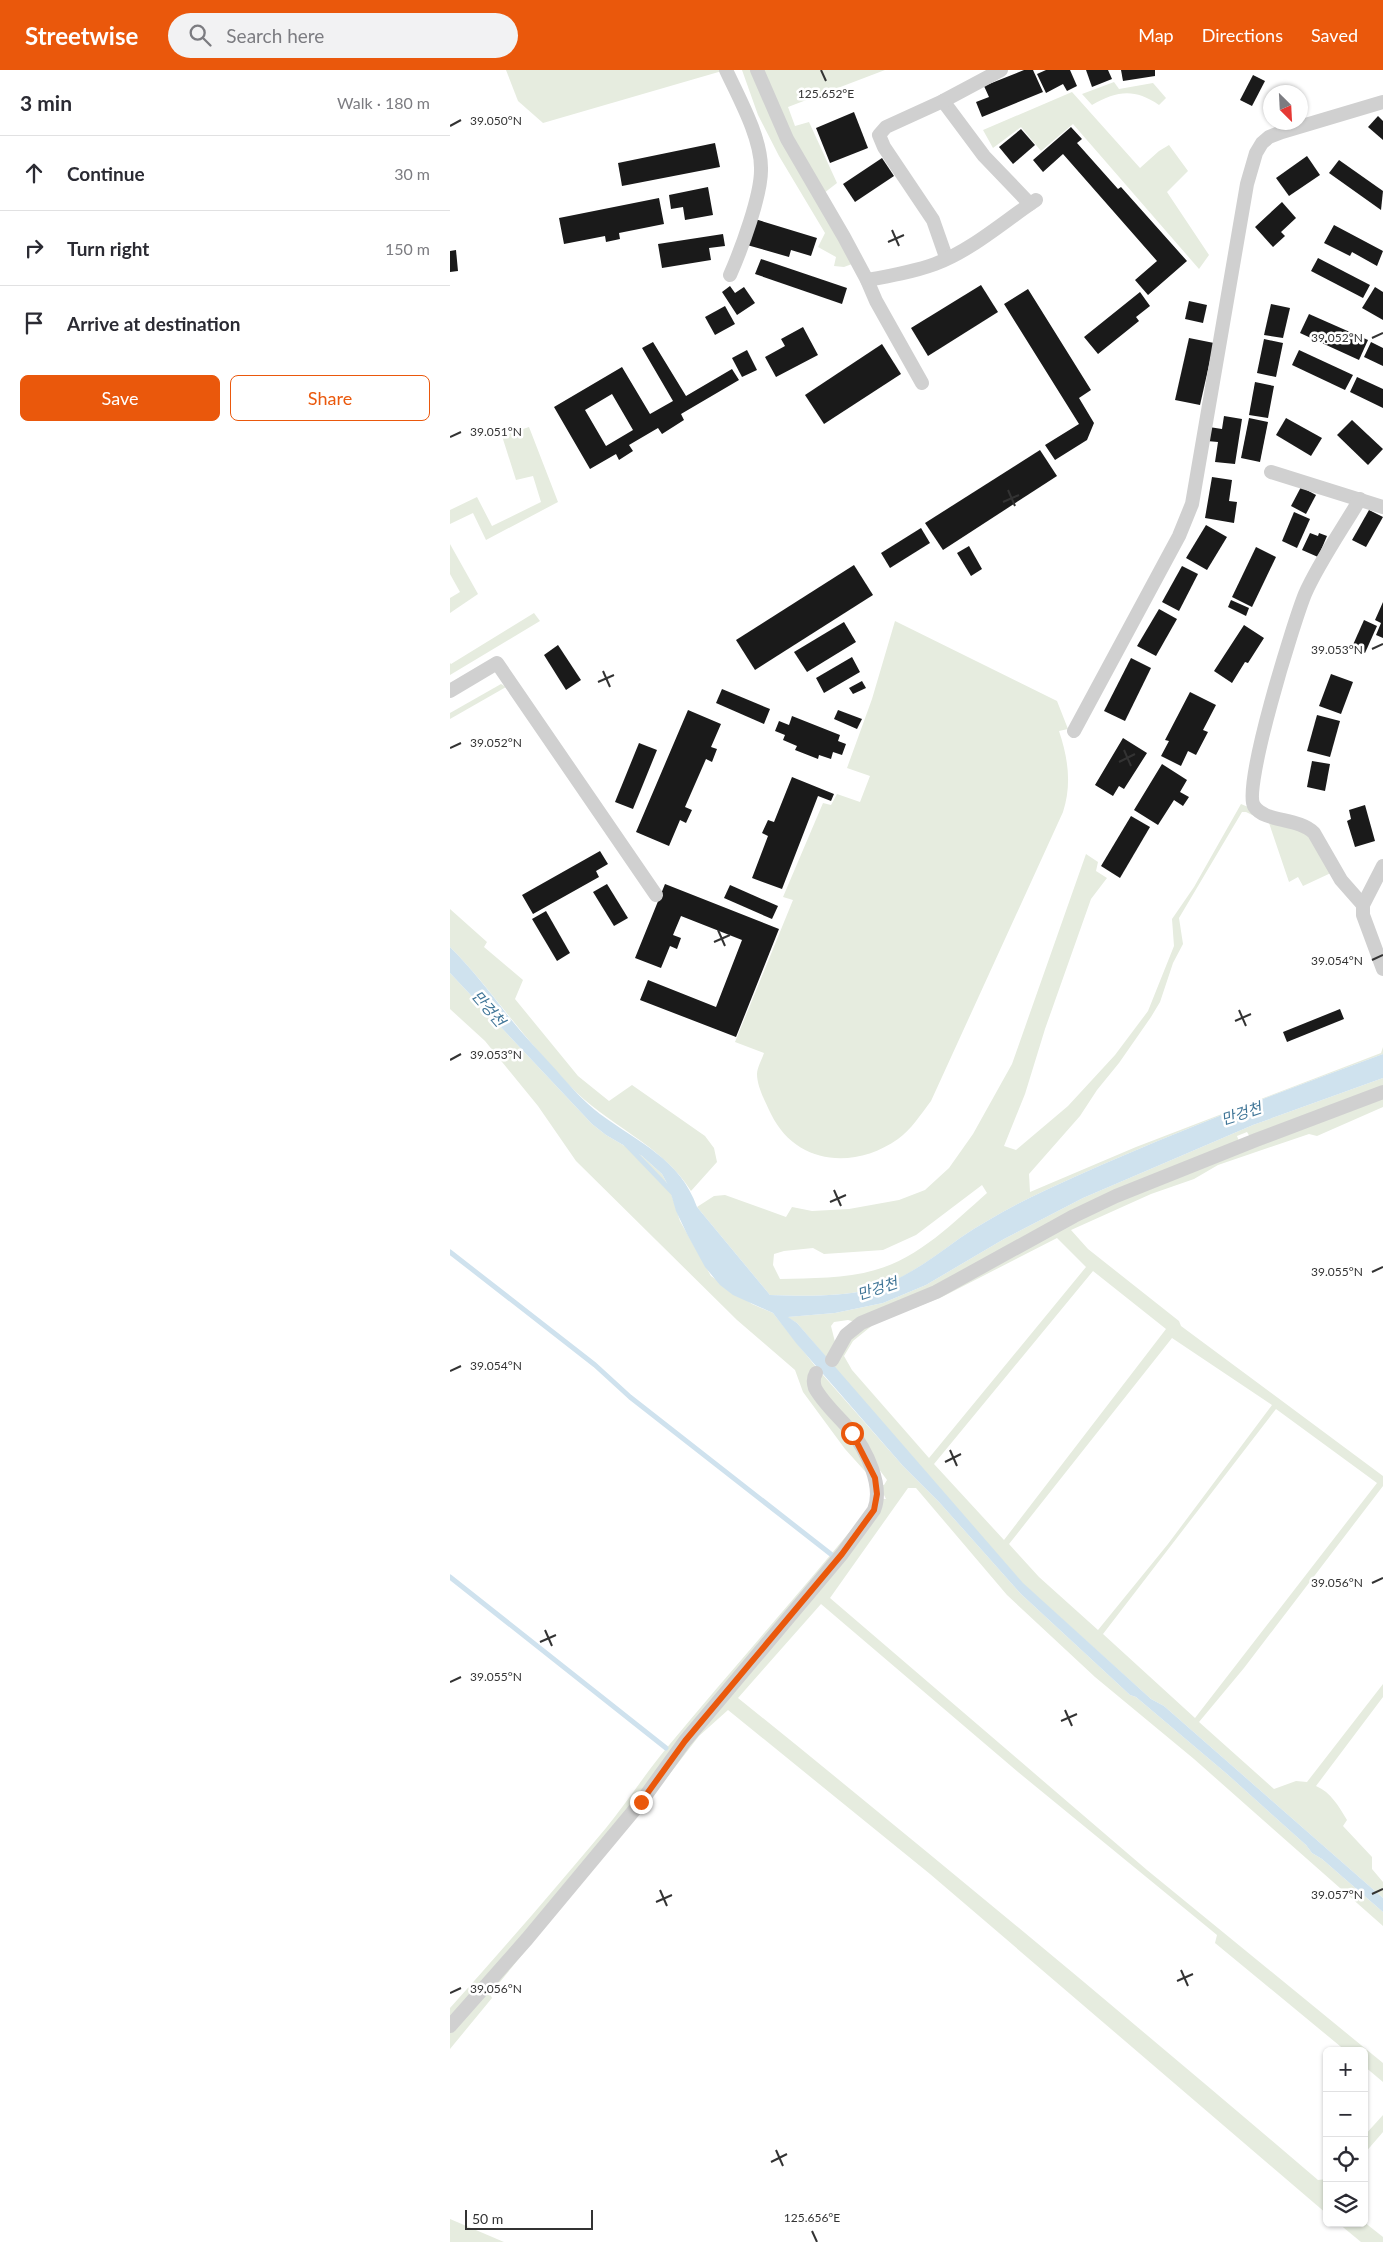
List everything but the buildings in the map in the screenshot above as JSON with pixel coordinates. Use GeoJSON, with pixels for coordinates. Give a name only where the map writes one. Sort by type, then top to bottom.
{"type":"FeatureCollection","features":[{"type":"Feature","properties":{"kind":"street"},"geometry":{"type":"LineString","coordinates":[[726,70],[754,135],[762,168],[758,194],[730,275]]}},
{"type":"Feature","properties":{"kind":"street"},"geometry":{"type":"LineString","coordinates":[[757,70],[787,139],[868,280],[876,302],[922,384]]}},
{"type":"Feature","properties":{"kind":"street"},"geometry":{"type":"LineString","coordinates":[[946,257],[933,220],[884,147],[880,135],[886,127],[943,101],[1002,70]]}},
{"type":"Feature","properties":{"kind":"street"},"geometry":{"type":"LineString","coordinates":[[868,280],[937,264],[946,257],[962,251],[1033,202],[984,156],[943,101]]}},
{"type":"Feature","properties":{"kind":"street"},"geometry":{"type":"LineString","coordinates":[[1074,731],[1179,536],[1192,504],[1241,209],[1256,153],[1269,137],[1383,102]]}},
{"type":"Feature","properties":{"kind":"street"},"geometry":{"type":"LineString","coordinates":[[1271,472],[1383,507]]}},
{"type":"Feature","properties":{"kind":"street"},"geometry":{"type":"LineString","coordinates":[[1360,499],[1306,593],[1287,644],[1259,752],[1251,791],[1254,806],[1260,813],[1300,823],[1314,833],[1341,880],[1362,905]]}},
{"type":"Feature","properties":{"kind":"street"},"geometry":{"type":"LineString","coordinates":[[450,691],[497,663],[656,895]]}},
{"type":"Feature","properties":{"kind":"street"},"geometry":{"type":"LineString","coordinates":[[1383,866],[1362,905],[1363,915],[1383,969]]}},
{"type":"Feature","properties":{"kind":"street"},"geometry":{"type":"LineString","coordinates":[[832,1360],[846,1335],[861,1322],[936,1292],[1074,1216],[1247,1143],[1383,1092]]}},
{"type":"Feature","properties":{"kind":"street"},"geometry":{"type":"LineString","coordinates":[[450,2026],[527,1939],[641,1802],[685,1741],[842,1554],[874,1510],[877,1502],[877,1486],[872,1471],[852,1433],[816,1389],[813,1378],[816,1373]]}},
{"type":"Feature","properties":{"kind":"shaded area"},"geometry":{"type":"Polygon","coordinates":[[[506,70],[722,71],[543,123],[518,101],[506,70]]]}},
{"type":"Feature","properties":{"kind":"shaded area"},"geometry":{"type":"Polygon","coordinates":[[[742,70],[752,70],[852,264],[844,267],[834,266],[836,257],[818,247],[825,233],[779,156],[758,115],[742,70]]]}},
{"type":"Feature","properties":{"kind":"shaded area"},"geometry":{"type":"Polygon","coordinates":[[[762,70],[885,70],[788,107],[795,126],[809,122],[837,183],[824,193],[786,127],[762,70]]]}},
{"type":"Feature","properties":{"kind":"shaded area"},"geometry":{"type":"Polygon","coordinates":[[[1114,82],[1119,89],[1153,83],[1166,98],[1159,105],[1142,96],[1126,93],[1101,100],[1092,105],[1082,94],[1114,82]]]}},
{"type":"Feature","properties":{"kind":"shaded area"},"geometry":{"type":"Polygon","coordinates":[[[1072,92],[1140,168],[1159,151],[1169,145],[1188,171],[1167,192],[1209,255],[1199,269],[1073,124],[1041,151],[1021,127],[993,148],[983,130],[1072,92]]]}},
{"type":"Feature","properties":{"kind":"shaded area"},"geometry":{"type":"Polygon","coordinates":[[[529,427],[558,502],[486,540],[473,513],[450,524],[450,510],[477,497],[492,526],[541,502],[533,476],[516,480],[502,436],[529,427]]]}},
{"type":"Feature","properties":{"kind":"shaded area"},"geometry":{"type":"Polygon","coordinates":[[[450,544],[478,594],[450,613],[450,598],[460,592],[450,574],[450,544]]]}},
{"type":"Feature","properties":{"kind":"shaded area"},"geometry":{"type":"Polygon","coordinates":[[[534,613],[540,621],[450,675],[450,663],[534,613]]]}},
{"type":"Feature","properties":{"kind":"shaded area"},"geometry":{"type":"Polygon","coordinates":[[[895,621],[1057,701],[1068,729],[1059,731],[1068,771],[1066,802],[931,1101],[907,1131],[881,1149],[845,1158],[827,1157],[795,1144],[782,1131],[771,1114],[758,1084],[757,1072],[764,1053],[735,1042],[793,900],[783,897],[823,803],[831,805],[837,794],[860,802],[870,776],[847,768],[872,699],[895,621]]]}},
{"type":"Feature","properties":{"kind":"shaded area"},"geometry":{"type":"Polygon","coordinates":[[[501,684],[506,687],[450,719],[450,713],[501,684]]]}},
{"type":"Feature","properties":{"kind":"shaded area"},"geometry":{"type":"Polygon","coordinates":[[[1241,804],[1306,831],[1333,872],[1303,886],[1298,877],[1289,882],[1269,823],[1246,812],[1242,812],[1179,918],[1183,944],[1173,963],[1160,1002],[1080,1116],[1029,1174],[1030,1192],[1136,1147],[1381,1053],[1383,1047],[1383,1054],[1213,1119],[1129,1153],[1046,1190],[981,1225],[905,1275],[868,1290],[832,1295],[770,1295],[697,1207],[714,1196],[725,1195],[786,1217],[792,1207],[812,1211],[849,1209],[899,1200],[925,1190],[949,1168],[973,1134],[1012,1064],[1086,854],[1098,862],[1096,871],[1107,878],[1091,899],[1045,1029],[1025,1094],[1004,1146],[1016,1150],[1068,1106],[1115,1055],[1148,1011],[1174,946],[1172,919],[1194,887],[1241,804]],[[982,1185],[916,1235],[883,1250],[824,1254],[813,1248],[784,1251],[774,1254],[773,1265],[780,1279],[840,1277],[875,1270],[906,1257],[921,1248],[949,1227],[987,1193],[982,1185]]]}},
{"type":"Feature","properties":{"kind":"shaded area"},"geometry":{"type":"Polygon","coordinates":[[[450,909],[487,942],[484,947],[523,980],[515,999],[578,1076],[609,1101],[632,1085],[705,1136],[714,1148],[717,1162],[691,1191],[665,1160],[584,1099],[561,1077],[531,1043],[481,981],[450,947],[450,909]]]}},
{"type":"Feature","properties":{"kind":"shaded area"},"geometry":{"type":"Polygon","coordinates":[[[450,973],[592,1124],[606,1135],[642,1156],[662,1174],[669,1187],[680,1221],[711,1276],[752,1304],[773,1313],[816,1367],[811,1377],[850,1434],[872,1479],[845,1449],[803,1392],[795,1370],[737,1320],[576,1161],[538,1106],[485,1041],[450,1009],[450,973]]]}},
{"type":"Feature","properties":{"kind":"shaded area"},"geometry":{"type":"Polygon","coordinates":[[[1383,1078],[1383,1088],[1251,1139],[1247,1132],[1237,1136],[1240,1144],[1049,1222],[1049,1227],[972,1270],[855,1322],[848,1320],[834,1322],[831,1326],[835,1342],[826,1357],[797,1323],[787,1317],[835,1313],[883,1303],[926,1285],[1004,1239],[1083,1198],[1253,1125],[1383,1078]]]}},
{"type":"Feature","properties":{"kind":"shaded area"},"geometry":{"type":"Polygon","coordinates":[[[1383,1094],[1383,1107],[1317,1136],[1309,1134],[1218,1165],[1194,1179],[1151,1194],[1071,1230],[1088,1249],[1179,1321],[1181,1326],[1383,1476],[1383,1486],[1244,1668],[1199,1722],[1274,1789],[1296,1781],[1307,1782],[1383,1684],[1383,1697],[1316,1786],[1334,1800],[1347,1820],[1343,1826],[1372,1857],[1372,1869],[1383,1882],[1383,1898],[1164,1706],[1151,1699],[1023,1584],[832,1365],[840,1355],[849,1337],[861,1327],[941,1293],[1113,1201],[1230,1153],[1383,1094]],[[1057,1238],[942,1297],[874,1324],[853,1341],[844,1356],[852,1370],[929,1458],[1086,1267],[1057,1238]],[[1093,1271],[934,1464],[1004,1540],[1166,1329],[1093,1271]],[[1172,1338],[1009,1544],[1039,1577],[1098,1630],[1168,1544],[1272,1405],[1172,1338]],[[1276,1409],[1103,1634],[1195,1718],[1377,1483],[1276,1409]]]}},
{"type":"Feature","properties":{"kind":"shaded area"},"geometry":{"type":"Polygon","coordinates":[[[823,1375],[903,1466],[939,1502],[1021,1594],[1130,1695],[1136,1697],[1227,1774],[1306,1845],[1312,1853],[1322,1859],[1383,1912],[1383,1926],[1194,1759],[1095,1677],[1007,1595],[916,1488],[908,1488],[830,1598],[1147,1870],[1363,2047],[1341,2047],[1215,1943],[1217,1935],[1018,1772],[821,1604],[738,1698],[1030,1937],[1318,2180],[1323,2179],[1323,2211],[930,1874],[728,1710],[699,1736],[651,1798],[490,1994],[492,1998],[450,2049],[450,2028],[882,1499],[886,1499],[879,1485],[884,1485],[887,1480],[819,1388],[819,1376],[823,1375]]]}},
{"type":"Feature","properties":{"kind":"shaded area"},"geometry":{"type":"Polygon","coordinates":[[[874,1502],[871,1509],[639,1800],[450,2022],[450,2008],[606,1828],[662,1754],[874,1502]]]}},
{"type":"Feature","properties":{"kind":"shaded area"},"geometry":{"type":"Polygon","coordinates":[[[1368,2051],[1383,2063],[1383,2082],[1368,2069],[1368,2051]]]}},
{"type":"Feature","properties":{"kind":"shaded area"},"geometry":{"type":"Polygon","coordinates":[[[1383,2115],[1383,2132],[1368,2149],[1368,2132],[1383,2115]]]}},
{"type":"Feature","properties":{"kind":"shaded area"},"geometry":{"type":"Polygon","coordinates":[[[450,2219],[504,2242],[450,2242],[450,2219]]]}},
{"type":"Feature","properties":{"kind":"shaded area"},"geometry":{"type":"Polygon","coordinates":[[[1368,2225],[1383,2237],[1383,2242],[1361,2242],[1343,2227],[1368,2227],[1368,2225]]]}},
{"type":"Feature","properties":{"kind":"water"},"geometry":{"type":"Polygon","coordinates":[[[450,947],[481,981],[521,1031],[583,1099],[600,1114],[657,1153],[669,1164],[690,1190],[697,1207],[770,1295],[845,1294],[881,1286],[917,1268],[991,1219],[1046,1190],[1129,1153],[1213,1119],[1383,1054],[1383,1078],[1253,1125],[1083,1198],[1004,1239],[926,1285],[883,1303],[835,1313],[788,1317],[797,1323],[1023,1583],[1151,1699],[1164,1706],[1383,1898],[1383,1912],[1322,1859],[1312,1853],[1306,1845],[1227,1774],[1136,1697],[1130,1695],[1021,1594],[939,1502],[903,1466],[796,1343],[773,1313],[733,1295],[720,1285],[705,1267],[687,1234],[662,1174],[642,1156],[606,1135],[592,1124],[450,973],[450,947]]]}},
{"type":"Feature","properties":{"kind":"waterway","name":"만겅천"},"geometry":{"type":"LineString","coordinates":[[626,1144],[674,1194]]}},
{"type":"Feature","properties":{"kind":"waterway"},"geometry":{"type":"LineString","coordinates":[[450,1252],[595,1365],[630,1397],[832,1555]]}},
{"type":"Feature","properties":{"kind":"waterway"},"geometry":{"type":"LineString","coordinates":[[450,1577],[666,1748]]}},
{"type":"Feature","properties":{"kind":"route"},"geometry":{"type":"LineString","coordinates":[[641,1802],[685,1741],[842,1554],[874,1510],[877,1502],[875,1478],[863,1450],[852,1433]]}}]}
